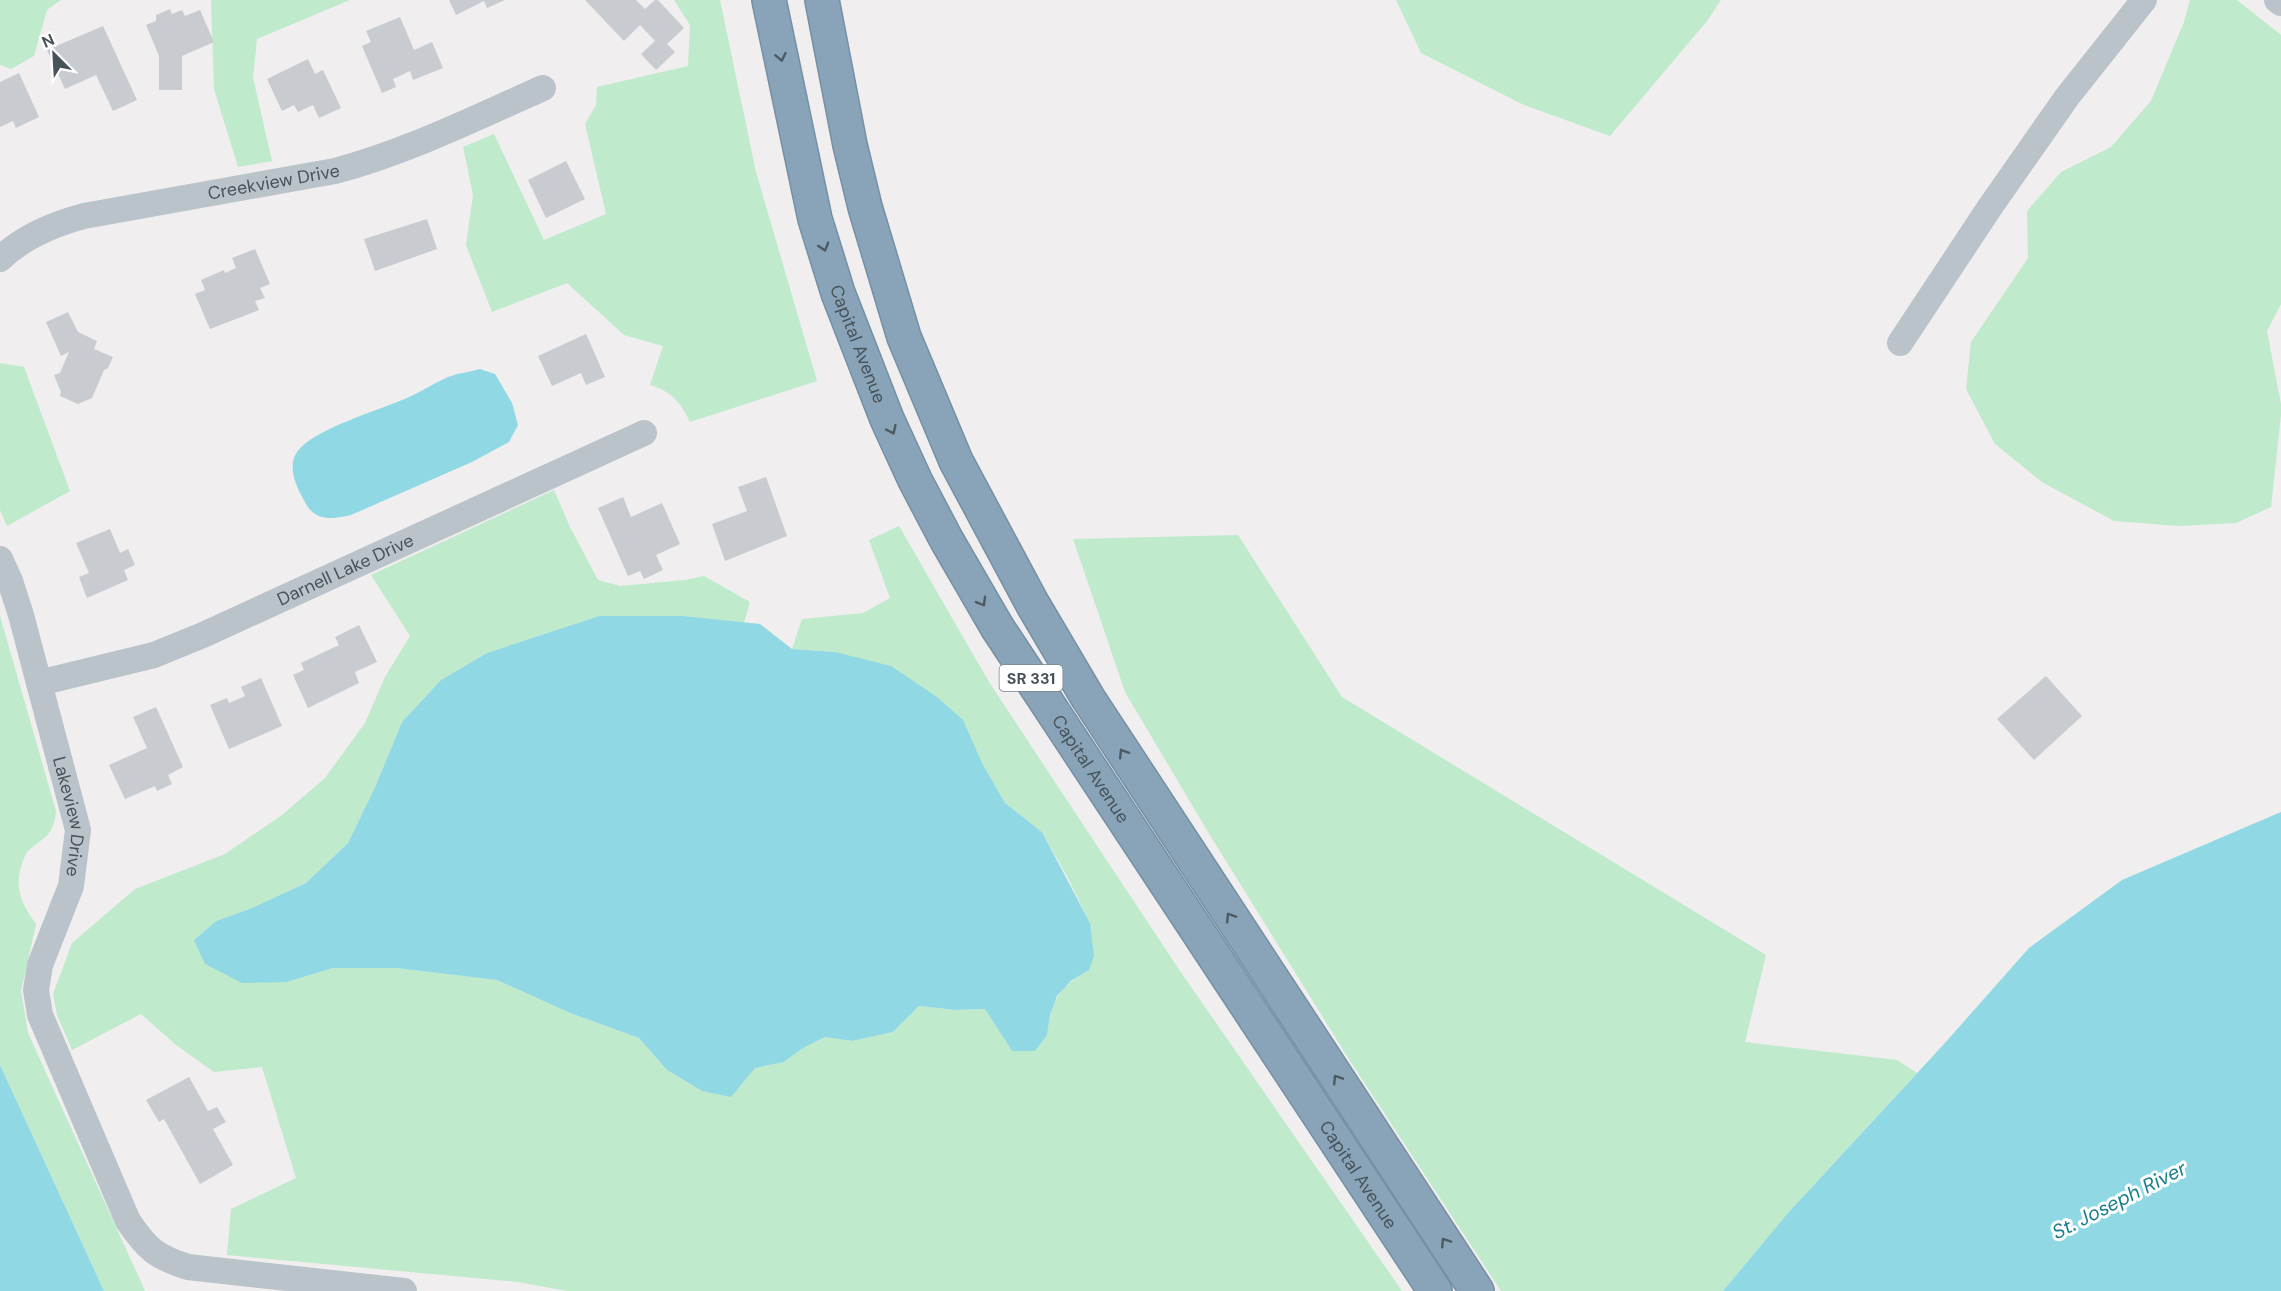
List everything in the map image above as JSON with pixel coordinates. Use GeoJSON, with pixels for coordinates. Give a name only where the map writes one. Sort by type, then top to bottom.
{"type":"FeatureCollection","features":[{"type":"Feature","properties":{"kind":"highway","name":"Capital Avenue"},"geometry":{"type":"LineString","coordinates":[[769,0],[815,219],[838,293],[887,419],[925,500],[997,627],[1435,1291]]}},
{"type":"Feature","properties":{"kind":"highway","name":"Capital Avenue"},"geometry":{"type":"LineString","coordinates":[[822,0],[850,145],[865,207],[904,337],[956,461],[1032,603],[1088,698],[1477,1291]]}},
{"type":"Feature","properties":{"kind":"street"},"geometry":{"type":"LineString","coordinates":[[1900,343],[1990,207],[2067,97],[2144,0]]}},
{"type":"Feature","properties":{"kind":"street"},"geometry":{"type":"LineString","coordinates":[[2277,0],[2281,3]]}},
{"type":"Feature","properties":{"kind":"street","name":"Creekview Drive"},"geometry":{"type":"LineString","coordinates":[[0,259],[32,237],[59,223],[84,216],[335,171],[368,162],[397,152],[543,88]]}},
{"type":"Feature","properties":{"kind":"street","name":"Darnell Lake Drive"},"geometry":{"type":"LineString","coordinates":[[39,683],[154,655],[203,635],[644,433]]}},
{"type":"Feature","properties":{"kind":"street","name":"Lakeview Drive"},"geometry":{"type":"LineString","coordinates":[[0,559],[10,580],[78,830],[71,886],[40,965],[36,990],[40,1015],[128,1221],[143,1244],[164,1259],[188,1267],[404,1291]]}},
{"type":"Feature","properties":{"kind":"green space"},"geometry":{"type":"Polygon","coordinates":[[[0,0],[61,0],[47,10],[34,56],[11,69],[0,65],[0,0]]]}},
{"type":"Feature","properties":{"kind":"green space"},"geometry":{"type":"Polygon","coordinates":[[[211,0],[350,0],[257,39],[253,78],[272,161],[238,167],[214,89],[211,0]]]}},
{"type":"Feature","properties":{"kind":"green space"},"geometry":{"type":"Polygon","coordinates":[[[674,0],[720,0],[756,172],[817,381],[690,422],[675,399],[665,391],[650,385],[663,346],[624,335],[567,283],[492,312],[466,245],[473,195],[463,147],[494,134],[544,240],[606,214],[585,124],[596,105],[597,87],[688,66],[690,25],[674,0]]]}},
{"type":"Feature","properties":{"kind":"green space"},"geometry":{"type":"Polygon","coordinates":[[[1396,0],[1721,0],[1707,21],[1610,136],[1524,105],[1421,53],[1396,0]]]}},
{"type":"Feature","properties":{"kind":"green space"},"geometry":{"type":"Polygon","coordinates":[[[2190,0],[2237,0],[2281,35],[2281,304],[2267,331],[2281,404],[2281,415],[2271,507],[2236,523],[2179,526],[2114,521],[2042,482],[1995,444],[1966,389],[1971,342],[2028,258],[2027,211],[2061,172],[2111,147],[2151,101],[2184,22],[2190,0]]]}},
{"type":"Feature","properties":{"kind":"green space"},"geometry":{"type":"Polygon","coordinates":[[[0,363],[24,367],[70,491],[7,526],[0,510],[0,363]]]}},
{"type":"Feature","properties":{"kind":"green space"},"geometry":{"type":"Polygon","coordinates":[[[554,490],[570,527],[598,580],[620,586],[704,576],[750,602],[744,623],[683,616],[599,616],[487,653],[441,680],[402,722],[376,785],[348,843],[306,883],[252,908],[216,921],[194,940],[287,982],[333,968],[396,968],[497,980],[570,1013],[639,1038],[667,1070],[702,1091],[754,1068],[784,1062],[803,1048],[825,1037],[852,1041],[893,1032],[919,1006],[956,1010],[985,1009],[1012,1051],[1047,1035],[1051,1013],[1058,996],[1070,983],[1089,970],[1090,923],[1042,832],[1005,803],[982,763],[835,652],[792,649],[802,619],[863,613],[890,598],[869,540],[899,526],[989,682],[1180,971],[1402,1291],[567,1291],[518,1282],[227,1255],[231,1209],[296,1178],[262,1067],[214,1072],[176,1045],[141,1014],[72,1050],[57,1015],[53,994],[72,943],[135,889],[225,854],[282,815],[325,778],[365,723],[385,677],[410,636],[371,575],[554,490]]]}},
{"type":"Feature","properties":{"kind":"green space"},"geometry":{"type":"Polygon","coordinates":[[[1238,535],[1342,697],[1766,955],[1745,1042],[1897,1060],[1917,1073],[1787,1214],[1723,1291],[1501,1291],[1350,1061],[1208,832],[1125,692],[1073,539],[1238,535]]]}},
{"type":"Feature","properties":{"kind":"green space"},"geometry":{"type":"Polygon","coordinates":[[[0,616],[56,811],[53,826],[44,839],[27,852],[20,872],[20,895],[36,924],[21,991],[28,1033],[145,1291],[104,1291],[0,1065],[0,616]]]}},
{"type":"Feature","properties":{"kind":"water"},"geometry":{"type":"Polygon","coordinates":[[[480,369],[495,374],[512,403],[518,425],[509,442],[472,462],[351,515],[326,518],[310,510],[294,479],[293,472],[294,458],[305,444],[332,428],[407,398],[448,377],[480,369]]]}},
{"type":"Feature","properties":{"kind":"water"},"geometry":{"type":"Polygon","coordinates":[[[599,616],[683,616],[760,624],[792,649],[835,652],[891,666],[937,697],[963,720],[982,763],[1005,803],[1042,832],[1090,923],[1094,956],[1089,970],[1071,981],[1057,996],[1050,1015],[1047,1035],[1035,1051],[1012,1051],[985,1009],[956,1010],[919,1006],[893,1032],[852,1041],[825,1037],[803,1048],[784,1062],[755,1068],[731,1097],[702,1091],[667,1070],[639,1038],[570,1013],[497,980],[396,968],[333,968],[287,982],[242,983],[205,964],[194,940],[216,921],[252,908],[306,883],[348,843],[376,785],[402,722],[441,680],[487,653],[599,616]]]}},
{"type":"Feature","properties":{"kind":"water","name":"St. Joseph River"},"geometry":{"type":"Polygon","coordinates":[[[2281,812],[2281,1291],[1723,1291],[1787,1214],[2029,948],[2122,880],[2281,812]]]}},
{"type":"Feature","properties":{"kind":"water"},"geometry":{"type":"Polygon","coordinates":[[[0,1065],[104,1291],[0,1291],[0,1065]]]}},
{"type":"Feature","properties":{"kind":"building"},"geometry":{"type":"Polygon","coordinates":[[[449,0],[505,0],[487,8],[484,1],[456,15],[449,0]]]}},
{"type":"Feature","properties":{"kind":"building"},"geometry":{"type":"Polygon","coordinates":[[[585,0],[636,0],[645,9],[658,0],[684,28],[667,44],[675,52],[656,70],[641,54],[655,41],[640,25],[624,41],[585,0]]]}},
{"type":"Feature","properties":{"kind":"building"},"geometry":{"type":"Polygon","coordinates":[[[170,9],[172,14],[182,10],[185,16],[200,10],[214,42],[182,56],[182,90],[159,90],[159,56],[146,25],[156,21],[156,15],[170,9]]]}},
{"type":"Feature","properties":{"kind":"building"},"geometry":{"type":"Polygon","coordinates":[[[400,17],[414,50],[432,42],[443,68],[413,80],[410,71],[393,79],[396,87],[382,93],[362,46],[371,42],[366,31],[400,17]]]}},
{"type":"Feature","properties":{"kind":"building"},"geometry":{"type":"Polygon","coordinates":[[[103,26],[137,100],[113,111],[96,75],[65,89],[47,50],[103,26]]]}},
{"type":"Feature","properties":{"kind":"building"},"geometry":{"type":"Polygon","coordinates":[[[308,59],[315,74],[323,70],[341,108],[319,118],[313,105],[298,112],[294,105],[282,111],[267,79],[308,59]]]}},
{"type":"Feature","properties":{"kind":"building"},"geometry":{"type":"Polygon","coordinates":[[[19,73],[39,117],[16,128],[13,121],[0,127],[0,82],[19,73]]]}},
{"type":"Feature","properties":{"kind":"building"},"geometry":{"type":"Polygon","coordinates":[[[566,161],[585,199],[546,218],[528,180],[566,161]]]}},
{"type":"Feature","properties":{"kind":"building"},"geometry":{"type":"Polygon","coordinates":[[[427,219],[437,249],[375,271],[364,239],[427,219]]]}},
{"type":"Feature","properties":{"kind":"building"},"geometry":{"type":"Polygon","coordinates":[[[255,249],[270,284],[260,288],[265,298],[255,301],[259,310],[210,329],[195,294],[205,290],[201,280],[224,270],[225,273],[236,268],[232,258],[255,249]]]}},
{"type":"Feature","properties":{"kind":"building"},"geometry":{"type":"Polygon","coordinates":[[[68,312],[78,332],[97,341],[94,349],[113,357],[108,368],[104,370],[92,398],[78,404],[60,396],[61,392],[54,375],[60,373],[69,352],[61,356],[46,322],[68,312]]]}},
{"type":"Feature","properties":{"kind":"building"},"geometry":{"type":"Polygon","coordinates":[[[586,334],[605,377],[586,385],[581,373],[552,386],[538,356],[586,334]]]}},
{"type":"Feature","properties":{"kind":"building"},"geometry":{"type":"Polygon","coordinates":[[[766,477],[787,536],[725,561],[712,524],[747,511],[738,487],[766,477]]]}},
{"type":"Feature","properties":{"kind":"building"},"geometry":{"type":"Polygon","coordinates":[[[623,497],[631,517],[662,503],[680,544],[656,555],[663,570],[644,579],[640,571],[628,576],[598,508],[623,497]]]}},
{"type":"Feature","properties":{"kind":"building"},"geometry":{"type":"Polygon","coordinates":[[[110,529],[120,553],[128,549],[135,565],[124,570],[128,580],[87,598],[79,577],[89,573],[76,543],[110,529]]]}},
{"type":"Feature","properties":{"kind":"building"},"geometry":{"type":"Polygon","coordinates":[[[359,625],[377,662],[355,672],[359,683],[308,708],[293,675],[304,670],[301,663],[339,645],[335,637],[359,625]]]}},
{"type":"Feature","properties":{"kind":"building"},"geometry":{"type":"Polygon","coordinates":[[[2046,676],[2082,716],[2034,760],[1997,719],[2046,676]]]}},
{"type":"Feature","properties":{"kind":"building"},"geometry":{"type":"Polygon","coordinates":[[[261,678],[282,726],[229,749],[210,705],[227,698],[229,703],[245,696],[241,687],[261,678]]]}},
{"type":"Feature","properties":{"kind":"building"},"geometry":{"type":"Polygon","coordinates":[[[156,707],[183,767],[168,775],[172,784],[157,791],[155,786],[125,799],[109,765],[147,748],[133,717],[156,707]]]}},
{"type":"Feature","properties":{"kind":"building"},"geometry":{"type":"Polygon","coordinates":[[[189,1077],[208,1111],[217,1107],[226,1122],[213,1129],[233,1165],[200,1184],[164,1119],[159,1122],[146,1100],[189,1077]]]}}]}
